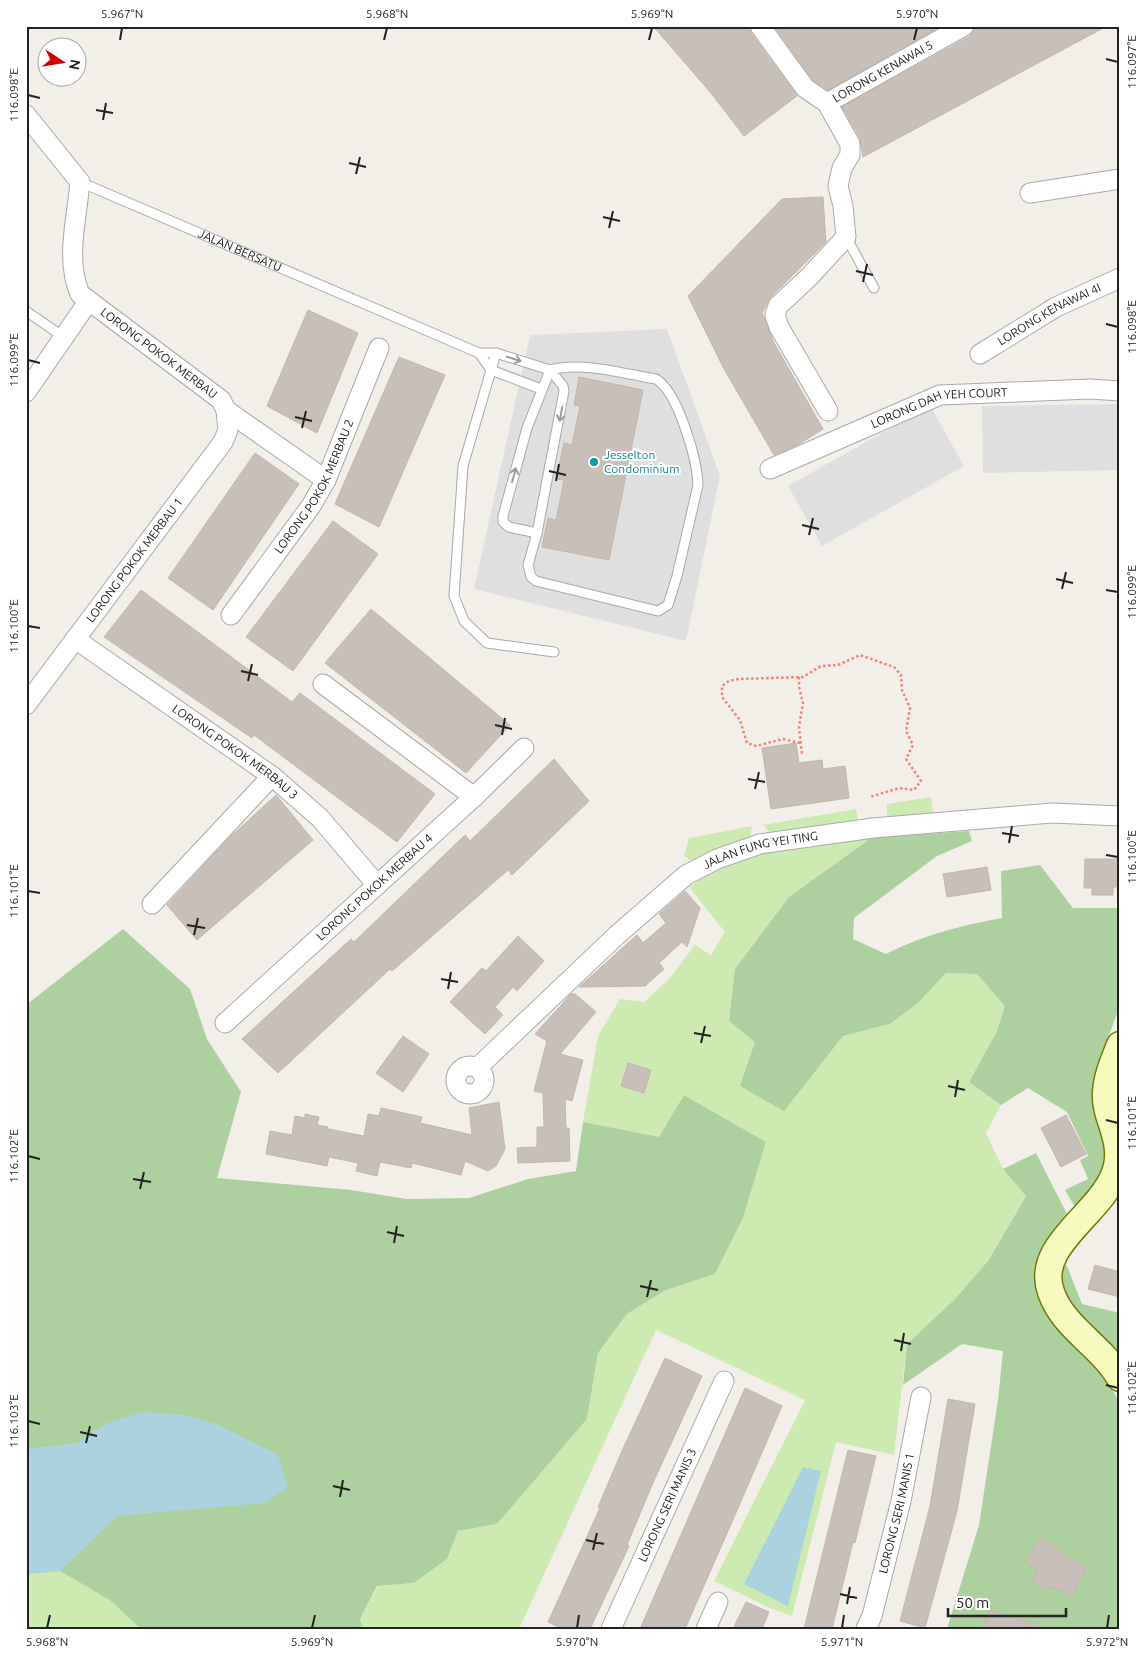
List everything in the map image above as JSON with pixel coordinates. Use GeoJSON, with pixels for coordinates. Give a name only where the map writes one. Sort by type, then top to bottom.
{"type":"FeatureCollection","features":[{"type":"Feature","properties":{"kind":"street","name":"LORONG KENAWAI 5"},"geometry":{"type":"LineString","coordinates":[[760,26],[806,88],[827,103],[850,144],[850,155],[842,168],[838,186],[843,206],[846,237]]}},
{"type":"Feature","properties":{"kind":"street","name":"LORONG KENAWAI 5"},"geometry":{"type":"LineString","coordinates":[[827,103],[964,26]]}},
{"type":"Feature","properties":{"kind":"street","name":"JALAN BERSATU"},"geometry":{"type":"LineString","coordinates":[[26,115],[80,182]]}},
{"type":"Feature","properties":{"kind":"street"},"geometry":{"type":"LineString","coordinates":[[1030,193],[1120,179]]}},
{"type":"Feature","properties":{"kind":"street","name":"LORONG POKOK MERBAU"},"geometry":{"type":"LineString","coordinates":[[80,182],[72,260],[75,282],[80,294],[88,302],[221,400],[226,410],[326,480]]}},
{"type":"Feature","properties":{"kind":"street"},"geometry":{"type":"LineString","coordinates":[[828,411],[779,327],[775,315],[778,306],[785,297],[809,277],[846,237]]}},
{"type":"Feature","properties":{"kind":"street","name":"LORONG KENAWAI 4I"},"geometry":{"type":"LineString","coordinates":[[980,354],[1056,307],[1120,278]]}},
{"type":"Feature","properties":{"kind":"street"},"geometry":{"type":"LineString","coordinates":[[26,392],[88,302]]}},
{"type":"Feature","properties":{"kind":"street","name":"LORONG POKOK MERBAU 2"},"geometry":{"type":"LineString","coordinates":[[231,615],[311,506],[326,480],[379,348]]}},
{"type":"Feature","properties":{"kind":"street","name":"LORONG DAH YEH COURT"},"geometry":{"type":"LineString","coordinates":[[770,469],[940,395],[1090,389],[1120,391]]}},
{"type":"Feature","properties":{"kind":"street","name":"LORONG POKOK MERBAU 1"},"geometry":{"type":"LineString","coordinates":[[26,705],[223,442],[228,430],[226,410]]}},
{"type":"Feature","properties":{"kind":"street","name":"LORONG POKOK MERBAU 3"},"geometry":{"type":"LineString","coordinates":[[75,639],[272,776],[320,818],[377,885]]}},
{"type":"Feature","properties":{"kind":"street"},"geometry":{"type":"LineString","coordinates":[[323,684],[474,797]]}},
{"type":"Feature","properties":{"kind":"street","name":"LORONG POKOK MERBAU 4"},"geometry":{"type":"LineString","coordinates":[[225,1024],[474,797],[524,748]]}},
{"type":"Feature","properties":{"kind":"street"},"geometry":{"type":"LineString","coordinates":[[152,904],[272,776]]}},
{"type":"Feature","properties":{"kind":"street","name":"JALAN FUNG YEI TING"},"geometry":{"type":"LineString","coordinates":[[477,1068],[630,923],[686,875],[716,859],[760,844],[873,828],[1052,813],[1120,816]]}},
{"type":"Feature","properties":{"kind":"street"},"geometry":{"type":"LineString","coordinates":[[1120,1045],[1105,1094],[1120,1145],[1114,1180],[1098,1202],[1058,1246],[1048,1275],[1051,1292],[1062,1314],[1111,1363],[1120,1378]]}},
{"type":"Feature","properties":{"kind":"street","name":"LORONG SERI MANIS 3"},"geometry":{"type":"LineString","coordinates":[[611,1629],[724,1381]]}},
{"type":"Feature","properties":{"kind":"street","name":"LORONG SERI MANIS 1"},"geometry":{"type":"LineString","coordinates":[[866,1629],[872,1616],[901,1501],[921,1397]]}},
{"type":"Feature","properties":{"kind":"street"},"geometry":{"type":"LineString","coordinates":[[706,1629],[718,1602]]}},
{"type":"Feature","properties":{"kind":"lane","name":"JALAN BERSATU"},"geometry":{"type":"LineString","coordinates":[[80,182],[479,353],[496,353],[550,370]]}},
{"type":"Feature","properties":{"kind":"lane"},"geometry":{"type":"LineString","coordinates":[[846,237],[874,288]]}},
{"type":"Feature","properties":{"kind":"lane"},"geometry":{"type":"LineString","coordinates":[[26,310],[65,338]]}},
{"type":"Feature","properties":{"kind":"lane"},"geometry":{"type":"LineString","coordinates":[[479,353],[491,370],[541,389]]}},
{"type":"Feature","properties":{"kind":"lane"},"geometry":{"type":"LineString","coordinates":[[496,353],[463,466],[454,596],[464,621],[487,643],[554,652]]}},
{"type":"Feature","properties":{"kind":"lane"},"geometry":{"type":"LineString","coordinates":[[558,368],[593,369],[656,379],[664,384],[674,399],[697,470],[698,484],[678,576],[668,605],[658,611],[536,582],[531,577],[528,565],[537,533],[564,391],[563,386],[550,370],[558,368]]}},
{"type":"Feature","properties":{"kind":"lane"},"geometry":{"type":"LineString","coordinates":[[537,533],[509,527],[503,522],[503,516],[527,428],[550,370]]}},
{"type":"Feature","properties":{"kind":"path"},"geometry":{"type":"LineString","coordinates":[[800,743],[783,739],[756,746],[747,743],[740,720],[724,701],[721,693],[722,686],[729,681],[808,675],[821,666],[838,666],[860,655],[894,668],[901,675],[904,694],[910,708],[906,731],[913,745],[906,759],[921,781],[914,790],[899,788],[870,797]]}},
{"type":"Feature","properties":{"kind":"path"},"geometry":{"type":"LineString","coordinates":[[799,677],[799,687],[803,703],[799,728],[802,754]]}},
{"type":"Feature","properties":{"kind":"shaded area","name":"Jesselton Condominium"},"geometry":{"type":"Polygon","coordinates":[[[667,329],[720,476],[686,641],[474,589],[530,335],[667,329]]]}},
{"type":"Feature","properties":{"kind":"shaded area"},"geometry":{"type":"Polygon","coordinates":[[[1120,404],[1120,470],[983,473],[982,406],[1120,404]]]}},
{"type":"Feature","properties":{"kind":"shaded area"},"geometry":{"type":"Polygon","coordinates":[[[930,406],[964,466],[822,546],[788,486],[930,406]]]}},
{"type":"Feature","properties":{"kind":"green space"},"geometry":{"type":"Polygon","coordinates":[[[931,797],[933,814],[887,819],[887,804],[931,797]]]}},
{"type":"Feature","properties":{"kind":"green space"},"geometry":{"type":"Polygon","coordinates":[[[856,809],[858,823],[772,835],[763,825],[856,809]]]}},
{"type":"Feature","properties":{"kind":"green space"},"geometry":{"type":"Polygon","coordinates":[[[752,826],[750,838],[719,849],[695,862],[684,856],[689,838],[752,826]]]}},
{"type":"Feature","properties":{"kind":"green space"},"geometry":{"type":"Polygon","coordinates":[[[969,831],[972,841],[937,856],[854,918],[853,939],[886,954],[914,941],[942,932],[1002,918],[1001,871],[1040,865],[1073,908],[1120,908],[1120,1005],[1098,1066],[1094,1095],[1109,1144],[1107,1178],[1075,1207],[1065,1190],[1088,1179],[1080,1160],[1088,1156],[1067,1112],[1028,1088],[1001,1105],[969,1082],[996,1033],[1005,1006],[977,974],[946,973],[917,1004],[890,1024],[843,1036],[784,1111],[740,1086],[755,1042],[729,1021],[735,969],[789,897],[871,838],[969,831]]]}},
{"type":"Feature","properties":{"kind":"green space"},"geometry":{"type":"Polygon","coordinates":[[[871,838],[789,897],[735,969],[819,1065],[843,1036],[890,1024],[917,1004],[946,973],[978,974],[1005,1006],[996,1033],[969,1082],[1001,1105],[986,1133],[1003,1169],[1026,1195],[988,1261],[955,1299],[907,1344],[894,1455],[836,1442],[792,1616],[768,1607],[714,1581],[805,1400],[656,1330],[519,1629],[363,1629],[360,1619],[378,1586],[414,1583],[447,1559],[458,1531],[497,1524],[587,1419],[598,1353],[627,1314],[664,1291],[715,1274],[743,1218],[766,1142],[684,1095],[659,1138],[583,1122],[598,1036],[620,999],[644,1002],[669,979],[695,945],[711,955],[725,932],[689,887],[725,863],[785,846],[871,838]]]}},
{"type":"Feature","properties":{"kind":"green space"},"geometry":{"type":"Polygon","coordinates":[[[123,929],[190,989],[207,1039],[241,1092],[217,1178],[351,1190],[407,1199],[469,1198],[528,1179],[576,1171],[583,1122],[659,1137],[684,1095],[766,1142],[743,1218],[715,1274],[664,1291],[627,1314],[598,1353],[587,1419],[497,1524],[458,1531],[447,1559],[414,1583],[377,1586],[360,1619],[363,1629],[141,1629],[111,1601],[60,1571],[26,1574],[26,1005],[123,929]]]}},
{"type":"Feature","properties":{"kind":"green space"},"geometry":{"type":"Polygon","coordinates":[[[1036,1153],[1068,1216],[1039,1274],[1105,1376],[1120,1404],[1120,1629],[947,1629],[979,1525],[998,1400],[1003,1351],[962,1344],[903,1385],[907,1344],[955,1299],[988,1261],[1026,1196],[1003,1169],[1036,1153]]]}},
{"type":"Feature","properties":{"kind":"green space"},"geometry":{"type":"Polygon","coordinates":[[[1058,1259],[1067,1266],[1082,1304],[1120,1313],[1120,1370],[1066,1313],[1058,1259]]]}},
{"type":"Feature","properties":{"kind":"green space"},"geometry":{"type":"Polygon","coordinates":[[[60,1571],[111,1601],[141,1629],[26,1629],[26,1574],[60,1571]]]}},
{"type":"Feature","properties":{"kind":"water"},"geometry":{"type":"Polygon","coordinates":[[[142,1412],[184,1415],[216,1424],[278,1455],[288,1488],[265,1503],[117,1516],[60,1571],[26,1574],[26,1449],[77,1443],[106,1424],[142,1412]]]}},
{"type":"Feature","properties":{"kind":"water"},"geometry":{"type":"Polygon","coordinates":[[[803,1467],[821,1471],[788,1606],[744,1584],[803,1467]]]}},
{"type":"Feature","properties":{"kind":"building"},"geometry":{"type":"Polygon","coordinates":[[[653,26],[749,26],[751,33],[797,96],[744,136],[711,93],[653,26]]]}},
{"type":"Feature","properties":{"kind":"building"},"geometry":{"type":"Polygon","coordinates":[[[774,26],[941,26],[828,90],[813,80],[774,26]]]}},
{"type":"Feature","properties":{"kind":"building"},"geometry":{"type":"Polygon","coordinates":[[[975,26],[1107,26],[863,157],[860,138],[842,107],[970,36],[975,26]]]}},
{"type":"Feature","properties":{"kind":"building"},"geometry":{"type":"Polygon","coordinates":[[[823,197],[826,242],[770,298],[762,313],[773,341],[823,429],[799,444],[774,455],[724,369],[688,296],[782,199],[823,197]]]}},
{"type":"Feature","properties":{"kind":"building"},"geometry":{"type":"Polygon","coordinates":[[[308,310],[358,333],[317,433],[267,406],[308,310]]]}},
{"type":"Feature","properties":{"kind":"building"},"geometry":{"type":"Polygon","coordinates":[[[399,357],[445,375],[379,527],[335,504],[399,357]]]}},
{"type":"Feature","properties":{"kind":"building","name":"Jesselton Condominium"},"geometry":{"type":"Polygon","coordinates":[[[579,377],[643,390],[609,560],[542,547],[548,518],[556,520],[564,480],[556,479],[564,443],[572,445],[580,406],[574,405],[579,377]]]}},
{"type":"Feature","properties":{"kind":"building"},"geometry":{"type":"Polygon","coordinates":[[[255,453],[299,484],[213,610],[168,578],[255,453]]]}},
{"type":"Feature","properties":{"kind":"building"},"geometry":{"type":"Polygon","coordinates":[[[333,521],[378,554],[293,671],[246,637],[333,521]]]}},
{"type":"Feature","properties":{"kind":"building"},"geometry":{"type":"Polygon","coordinates":[[[141,590],[292,702],[300,693],[435,794],[397,842],[254,735],[252,738],[104,637],[141,590]]]}},
{"type":"Feature","properties":{"kind":"building"},"geometry":{"type":"Polygon","coordinates":[[[371,609],[510,725],[466,773],[325,663],[371,609]]]}},
{"type":"Feature","properties":{"kind":"building"},"geometry":{"type":"Polygon","coordinates":[[[796,743],[799,763],[822,760],[823,769],[845,766],[849,798],[771,809],[762,748],[796,743]]]}},
{"type":"Feature","properties":{"kind":"building"},"geometry":{"type":"Polygon","coordinates":[[[554,759],[589,801],[512,875],[508,870],[392,971],[390,969],[278,1073],[242,1039],[351,939],[354,942],[465,835],[470,841],[554,759]]]}},
{"type":"Feature","properties":{"kind":"building"},"geometry":{"type":"Polygon","coordinates":[[[276,795],[313,840],[197,940],[167,905],[229,838],[276,795]]]}},
{"type":"Feature","properties":{"kind":"building"},"geometry":{"type":"Polygon","coordinates":[[[1085,859],[1120,859],[1120,887],[1113,887],[1113,895],[1092,895],[1092,888],[1084,888],[1085,859]]]}},
{"type":"Feature","properties":{"kind":"building"},"geometry":{"type":"Polygon","coordinates":[[[987,867],[991,890],[947,897],[943,874],[987,867]]]}},
{"type":"Feature","properties":{"kind":"building"},"geometry":{"type":"Polygon","coordinates":[[[685,891],[700,908],[687,947],[682,942],[659,963],[664,969],[645,986],[579,987],[637,935],[643,943],[666,923],[659,914],[685,891]]]}},
{"type":"Feature","properties":{"kind":"building"},"geometry":{"type":"Polygon","coordinates":[[[518,936],[544,961],[517,991],[513,987],[495,1007],[503,1015],[485,1034],[450,1002],[482,968],[486,971],[518,936]]]}},
{"type":"Feature","properties":{"kind":"building"},"geometry":{"type":"Polygon","coordinates":[[[571,994],[575,994],[596,1012],[560,1054],[583,1060],[572,1101],[565,1099],[566,1128],[569,1128],[570,1161],[518,1163],[517,1148],[537,1147],[537,1127],[544,1127],[543,1093],[534,1091],[547,1041],[535,1034],[571,994]]]}},
{"type":"Feature","properties":{"kind":"building"},"geometry":{"type":"Polygon","coordinates":[[[403,1036],[429,1054],[403,1092],[376,1073],[403,1036]]]}},
{"type":"Feature","properties":{"kind":"building"},"geometry":{"type":"Polygon","coordinates":[[[628,1063],[651,1070],[644,1093],[621,1086],[628,1063]]]}},
{"type":"Feature","properties":{"kind":"building"},"geometry":{"type":"Polygon","coordinates":[[[499,1102],[505,1149],[496,1166],[488,1171],[465,1161],[461,1175],[412,1163],[411,1168],[380,1162],[377,1176],[356,1171],[358,1163],[329,1157],[327,1166],[266,1154],[270,1131],[292,1135],[295,1116],[305,1118],[305,1114],[319,1117],[317,1125],[364,1136],[368,1114],[379,1116],[381,1108],[422,1117],[420,1123],[472,1135],[469,1108],[499,1102]]]}},
{"type":"Feature","properties":{"kind":"building"},"geometry":{"type":"Polygon","coordinates":[[[1066,1115],[1086,1154],[1061,1167],[1041,1128],[1066,1115]]]}},
{"type":"Feature","properties":{"kind":"building"},"geometry":{"type":"Polygon","coordinates":[[[1095,1265],[1120,1272],[1120,1297],[1088,1289],[1095,1265]]]}},
{"type":"Feature","properties":{"kind":"building"},"geometry":{"type":"Polygon","coordinates":[[[665,1358],[702,1376],[652,1485],[627,1545],[629,1546],[590,1629],[563,1629],[548,1622],[600,1508],[598,1507],[622,1451],[665,1358]]]}},
{"type":"Feature","properties":{"kind":"building"},"geometry":{"type":"Polygon","coordinates":[[[745,1388],[782,1406],[735,1515],[685,1629],[640,1629],[745,1388]]]}},
{"type":"Feature","properties":{"kind":"building"},"geometry":{"type":"Polygon","coordinates":[[[948,1399],[975,1404],[957,1511],[925,1628],[900,1621],[930,1506],[948,1399]]]}},
{"type":"Feature","properties":{"kind":"building"},"geometry":{"type":"Polygon","coordinates":[[[848,1450],[876,1456],[855,1543],[853,1542],[832,1629],[804,1629],[848,1450]]]}},
{"type":"Feature","properties":{"kind":"building"},"geometry":{"type":"Polygon","coordinates":[[[1040,1537],[1060,1549],[1059,1551],[1087,1567],[1071,1597],[1051,1586],[1048,1590],[1031,1581],[1038,1570],[1025,1562],[1040,1537]]]}},
{"type":"Feature","properties":{"kind":"building"},"geometry":{"type":"Polygon","coordinates":[[[746,1602],[769,1612],[762,1629],[733,1629],[746,1602]]]}},
{"type":"Feature","properties":{"kind":"building"},"geometry":{"type":"Polygon","coordinates":[[[989,1610],[1040,1626],[1040,1629],[983,1629],[989,1610]]]}},
{"type":"Feature","properties":{"kind":"place","name":"Jesselton Condominium"},"geometry":{"type":"Point","coordinates":[594,462]}}]}
